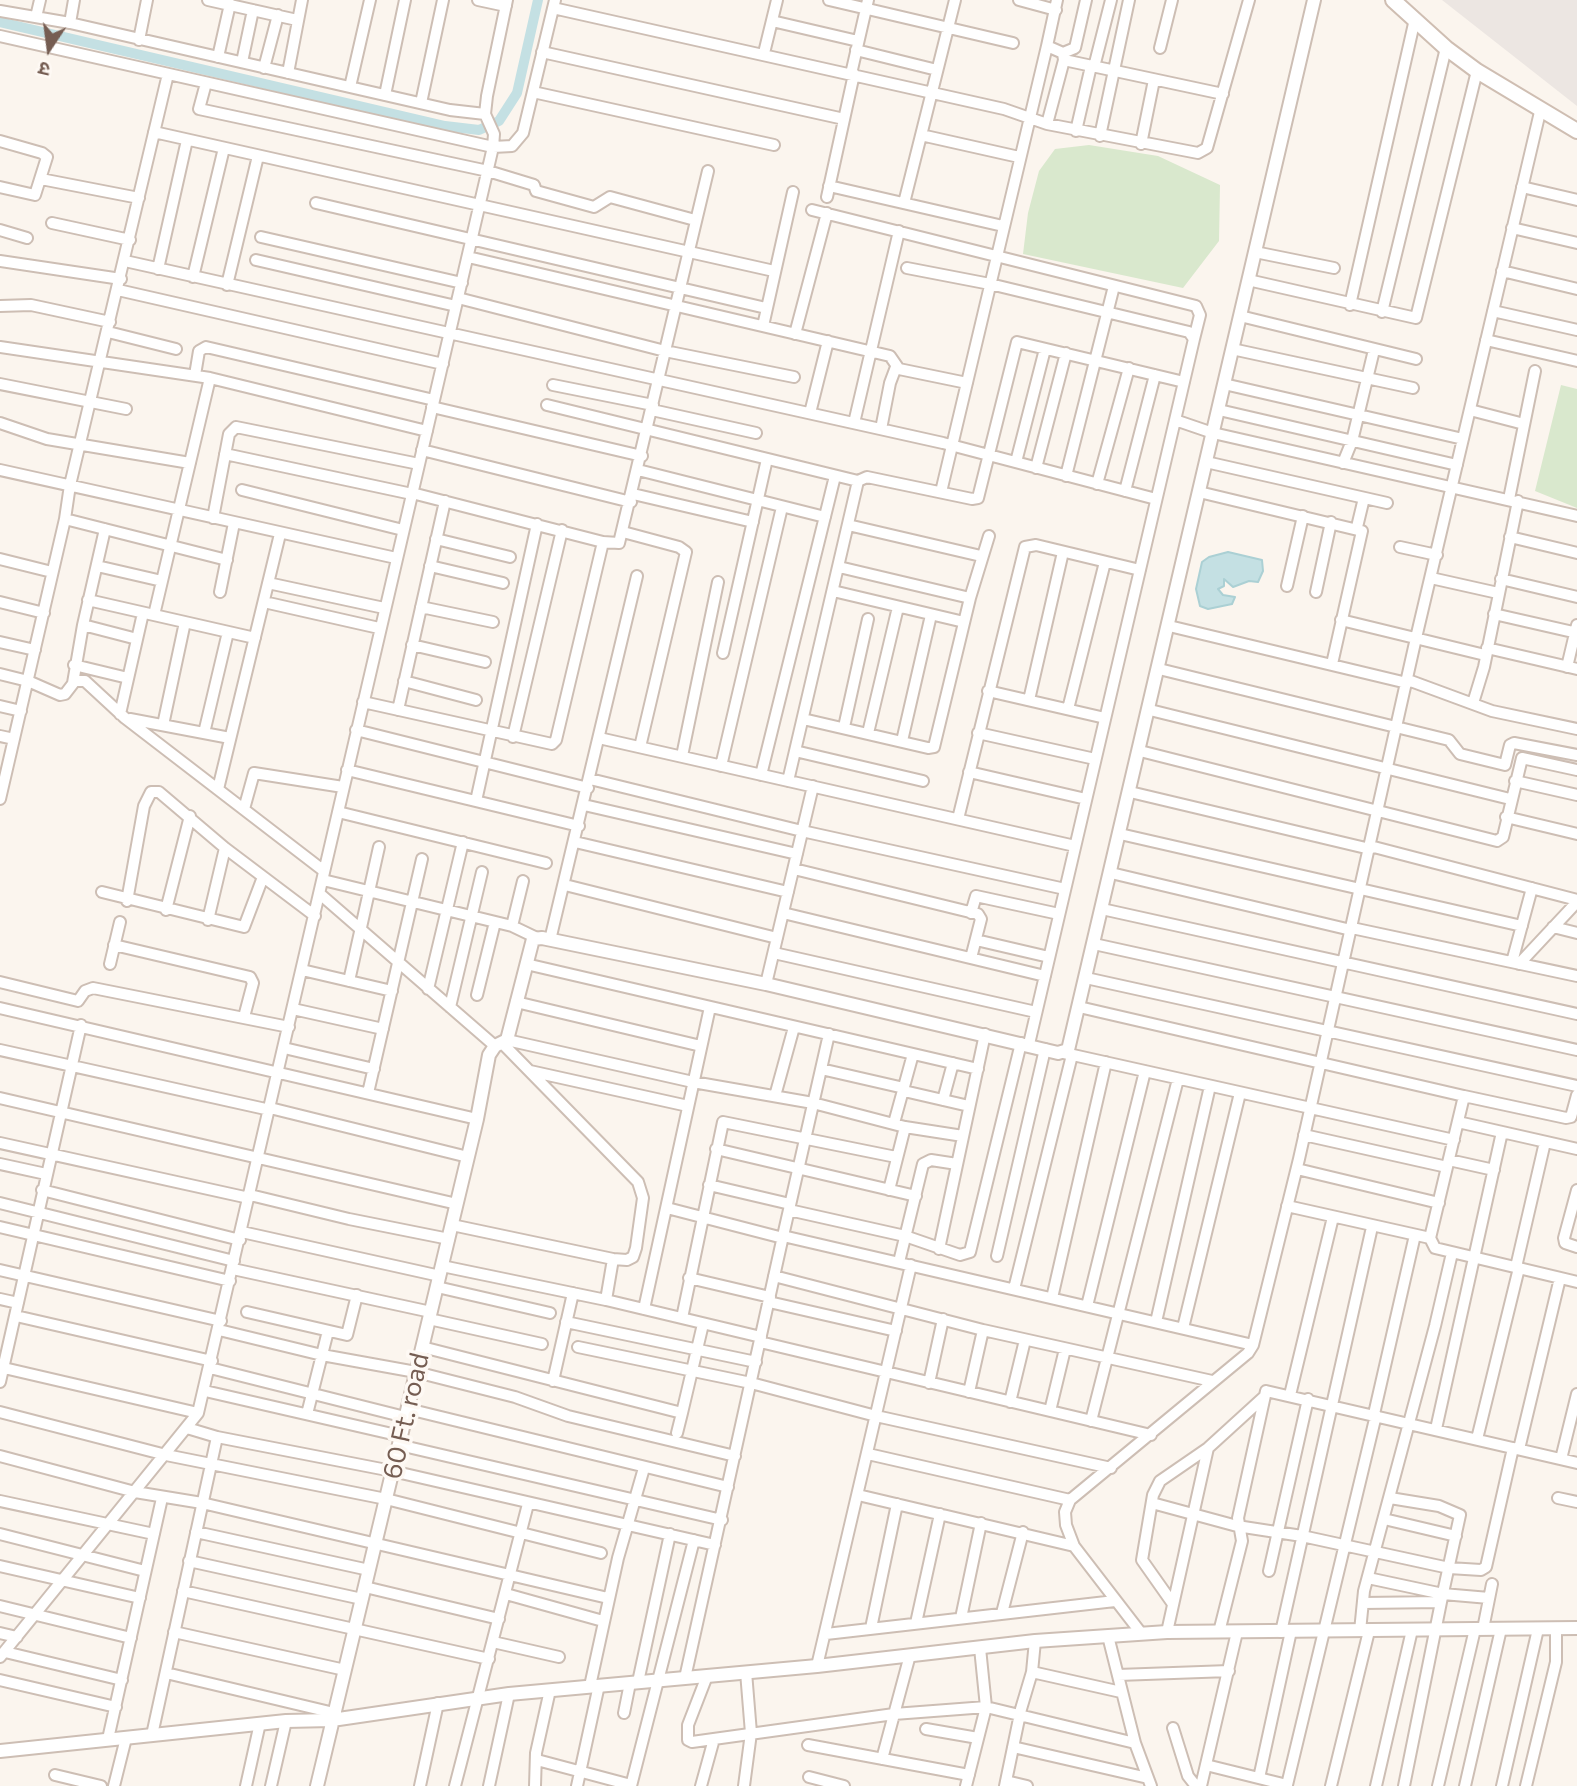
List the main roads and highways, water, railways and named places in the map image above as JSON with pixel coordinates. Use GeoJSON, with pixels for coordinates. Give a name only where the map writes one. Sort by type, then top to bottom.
{"type":"FeatureCollection","features":[{"type":"Feature","properties":{"kind":"main road"},"geometry":{"type":"LineString","coordinates":[[1393,0],[1477,71],[1577,131]]}},
{"type":"Feature","properties":{"kind":"water"},"geometry":{"type":"Polygon","coordinates":[[[1228,552],[1262,560],[1263,571],[1258,582],[1249,581],[1233,587],[1224,579],[1224,586],[1218,589],[1223,595],[1235,597],[1232,604],[1208,609],[1200,606],[1196,589],[1202,562],[1209,557],[1228,552]]]}},
{"type":"Feature","properties":{"kind":"waterway"},"geometry":{"type":"LineString","coordinates":[[0,22],[445,126],[479,130],[499,121],[517,93],[538,0]]}}]}
